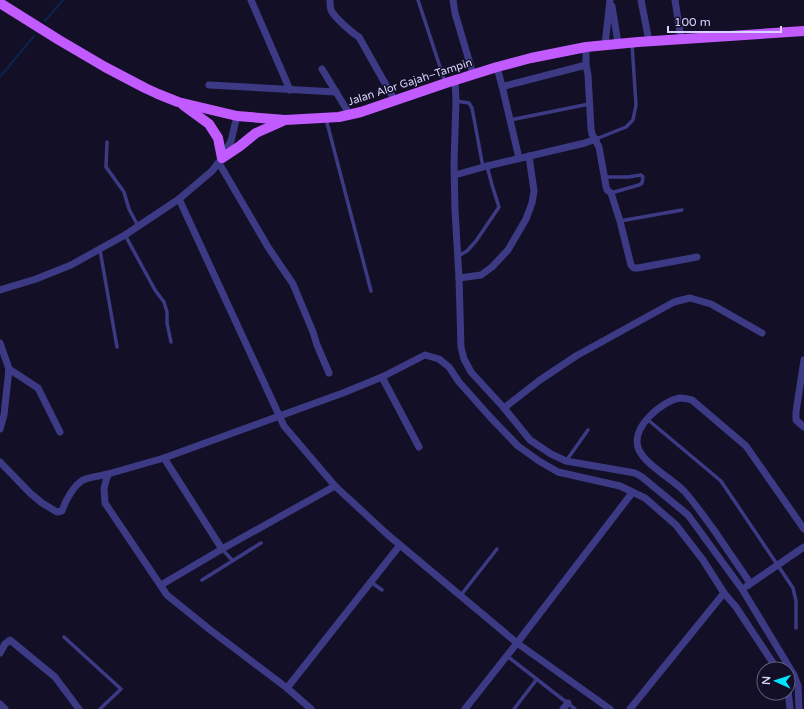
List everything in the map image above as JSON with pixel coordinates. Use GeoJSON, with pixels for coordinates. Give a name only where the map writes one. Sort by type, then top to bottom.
{"type":"FeatureCollection","features":[{"type":"Feature","properties":{"kind":"main road","name":"Jalan Alor Gajah–Tampin"},"geometry":{"type":"LineString","coordinates":[[0,3],[105,67],[145,88],[178,102],[237,116],[284,120],[350,115],[497,67],[538,57],[586,48],[618,43],[681,38],[804,31]]}},
{"type":"Feature","properties":{"kind":"main road"},"geometry":{"type":"LineString","coordinates":[[178,102],[209,124],[218,138],[220,160],[256,133],[284,120]]}},
{"type":"Feature","properties":{"kind":"street"},"geometry":{"type":"LineString","coordinates":[[251,0],[290,90]]}},
{"type":"Feature","properties":{"kind":"street"},"geometry":{"type":"LineString","coordinates":[[330,0],[331,10],[335,16],[359,37],[396,101]]}},
{"type":"Feature","properties":{"kind":"street"},"geometry":{"type":"LineString","coordinates":[[453,0],[455,13],[473,74]]}},
{"type":"Feature","properties":{"kind":"street"},"geometry":{"type":"LineString","coordinates":[[611,0],[618,43]]}},
{"type":"Feature","properties":{"kind":"street"},"geometry":{"type":"LineString","coordinates":[[605,45],[611,0]]}},
{"type":"Feature","properties":{"kind":"street"},"geometry":{"type":"LineString","coordinates":[[641,0],[649,41]]}},
{"type":"Feature","properties":{"kind":"street"},"geometry":{"type":"LineString","coordinates":[[675,0],[681,38]]}},
{"type":"Feature","properties":{"kind":"street"},"geometry":{"type":"LineString","coordinates":[[586,48],[592,134],[599,147],[607,190],[611,193],[620,220],[631,265],[634,268],[638,268],[697,257]]}},
{"type":"Feature","properties":{"kind":"street"},"geometry":{"type":"LineString","coordinates":[[502,86],[586,65]]}},
{"type":"Feature","properties":{"kind":"street"},"geometry":{"type":"LineString","coordinates":[[497,67],[519,158]]}},
{"type":"Feature","properties":{"kind":"street"},"geometry":{"type":"LineString","coordinates":[[322,69],[350,115]]}},
{"type":"Feature","properties":{"kind":"street"},"geometry":{"type":"LineString","coordinates":[[450,82],[456,101],[454,175],[461,346],[464,358],[471,372],[504,408],[530,440],[551,454],[566,461],[635,473],[642,477],[688,515],[742,589],[794,675],[798,686],[801,705],[790,709]]}},
{"type":"Feature","properties":{"kind":"street"},"geometry":{"type":"LineString","coordinates":[[209,85],[336,92]]}},
{"type":"Feature","properties":{"kind":"street"},"geometry":{"type":"LineString","coordinates":[[0,290],[36,279],[71,265],[125,235],[179,198],[212,171],[220,160],[231,141],[237,116]]}},
{"type":"Feature","properties":{"kind":"street"},"geometry":{"type":"LineString","coordinates":[[454,175],[596,139]]}},
{"type":"Feature","properties":{"kind":"street"},"geometry":{"type":"LineString","coordinates":[[459,278],[480,275],[492,267],[508,250],[526,219],[532,203],[534,191],[529,156]]}},
{"type":"Feature","properties":{"kind":"street"},"geometry":{"type":"LineString","coordinates":[[220,160],[268,247],[292,284],[329,373]]}},
{"type":"Feature","properties":{"kind":"street"},"geometry":{"type":"LineString","coordinates":[[179,198],[284,426],[335,486],[400,546],[517,644],[610,709]]}},
{"type":"Feature","properties":{"kind":"street"},"geometry":{"type":"LineString","coordinates":[[504,408],[540,380],[576,356],[674,302],[690,298],[710,304],[762,332]]}},
{"type":"Feature","properties":{"kind":"street"},"geometry":{"type":"LineString","coordinates":[[0,343],[9,369],[4,415],[0,429]]}},
{"type":"Feature","properties":{"kind":"street"},"geometry":{"type":"LineString","coordinates":[[0,462],[30,493],[42,503],[57,512],[62,511],[69,496],[83,480],[164,458],[382,377],[425,356],[438,359],[449,367],[470,394],[518,446],[539,461],[558,472],[620,486],[645,498],[676,524],[703,560],[724,593],[736,607],[772,661]]}},
{"type":"Feature","properties":{"kind":"street"},"geometry":{"type":"LineString","coordinates":[[804,360],[796,412],[796,420],[804,427]]}},
{"type":"Feature","properties":{"kind":"street"},"geometry":{"type":"LineString","coordinates":[[9,369],[38,388],[60,432]]}},
{"type":"Feature","properties":{"kind":"street"},"geometry":{"type":"LineString","coordinates":[[382,377],[419,447]]}},
{"type":"Feature","properties":{"kind":"street"},"geometry":{"type":"LineString","coordinates":[[750,583],[695,503],[683,490],[646,460],[639,450],[636,441],[639,433],[647,419],[656,410],[668,402],[681,398],[692,400],[746,446],[804,529]]}},
{"type":"Feature","properties":{"kind":"street"},"geometry":{"type":"LineString","coordinates":[[164,458],[222,549]]}},
{"type":"Feature","properties":{"kind":"street"},"geometry":{"type":"LineString","coordinates":[[578,477],[582,464]]}},
{"type":"Feature","properties":{"kind":"street"},"geometry":{"type":"LineString","coordinates":[[108,474],[104,488],[105,502],[167,595],[287,688],[310,709]]}},
{"type":"Feature","properties":{"kind":"street"},"geometry":{"type":"LineString","coordinates":[[161,585],[335,486]]}},
{"type":"Feature","properties":{"kind":"street"},"geometry":{"type":"LineString","coordinates":[[465,709],[517,644],[632,493]]}},
{"type":"Feature","properties":{"kind":"street"},"geometry":{"type":"LineString","coordinates":[[287,688],[400,546]]}},
{"type":"Feature","properties":{"kind":"street"},"geometry":{"type":"LineString","coordinates":[[742,589],[804,547]]}},
{"type":"Feature","properties":{"kind":"street"},"geometry":{"type":"LineString","coordinates":[[630,709],[724,593]]}},
{"type":"Feature","properties":{"kind":"street"},"geometry":{"type":"LineString","coordinates":[[0,653],[5,644],[10,640],[55,677],[79,709]]}},
{"type":"Feature","properties":{"kind":"street"},"geometry":{"type":"LineString","coordinates":[[0,704],[5,709]]}},
{"type":"Feature","properties":{"kind":"lane"},"geometry":{"type":"LineString","coordinates":[[418,0],[450,82]]}},
{"type":"Feature","properties":{"kind":"lane"},"geometry":{"type":"LineString","coordinates":[[596,139],[626,127],[633,120],[636,104],[632,42]]}},
{"type":"Feature","properties":{"kind":"lane"},"geometry":{"type":"LineString","coordinates":[[456,101],[469,103],[472,108],[485,166],[499,207],[467,252],[457,256]]}},
{"type":"Feature","properties":{"kind":"lane"},"geometry":{"type":"LineString","coordinates":[[510,120],[589,104]]}},
{"type":"Feature","properties":{"kind":"lane"},"geometry":{"type":"LineString","coordinates":[[326,118],[371,291]]}},
{"type":"Feature","properties":{"kind":"lane"},"geometry":{"type":"LineString","coordinates":[[107,142],[106,167],[124,192],[138,226]]}},
{"type":"Feature","properties":{"kind":"lane"},"geometry":{"type":"LineString","coordinates":[[604,177],[628,177],[641,175],[643,177],[642,183],[639,185],[611,193]]}},
{"type":"Feature","properties":{"kind":"lane"},"geometry":{"type":"LineString","coordinates":[[620,220],[682,210]]}},
{"type":"Feature","properties":{"kind":"lane"},"geometry":{"type":"LineString","coordinates":[[125,235],[155,290],[164,302],[167,312],[167,323],[171,342]]}},
{"type":"Feature","properties":{"kind":"lane"},"geometry":{"type":"LineString","coordinates":[[100,250],[117,347]]}},
{"type":"Feature","properties":{"kind":"lane"},"geometry":{"type":"LineString","coordinates":[[647,419],[721,481],[793,588],[795,594],[796,628]]}},
{"type":"Feature","properties":{"kind":"lane"},"geometry":{"type":"LineString","coordinates":[[566,461],[588,430]]}},
{"type":"Feature","properties":{"kind":"lane"},"geometry":{"type":"LineString","coordinates":[[202,580],[232,560],[262,543]]}},
{"type":"Feature","properties":{"kind":"lane"},"geometry":{"type":"LineString","coordinates":[[222,549],[232,560]]}},
{"type":"Feature","properties":{"kind":"lane"},"geometry":{"type":"LineString","coordinates":[[460,596],[497,549]]}},
{"type":"Feature","properties":{"kind":"lane"},"geometry":{"type":"LineString","coordinates":[[371,582],[382,590]]}},
{"type":"Feature","properties":{"kind":"lane"},"geometry":{"type":"LineString","coordinates":[[64,638],[121,689],[100,709]]}},
{"type":"Feature","properties":{"kind":"lane"},"geometry":{"type":"LineString","coordinates":[[507,656],[537,679],[566,706],[575,709]]}},
{"type":"Feature","properties":{"kind":"lane"},"geometry":{"type":"LineString","coordinates":[[514,709],[537,679]]}},
{"type":"Feature","properties":{"kind":"waterway"},"geometry":{"type":"LineString","coordinates":[[45,21],[63,0]]}},
{"type":"Feature","properties":{"kind":"waterway"},"geometry":{"type":"LineString","coordinates":[[0,77],[34,36]]}}]}
